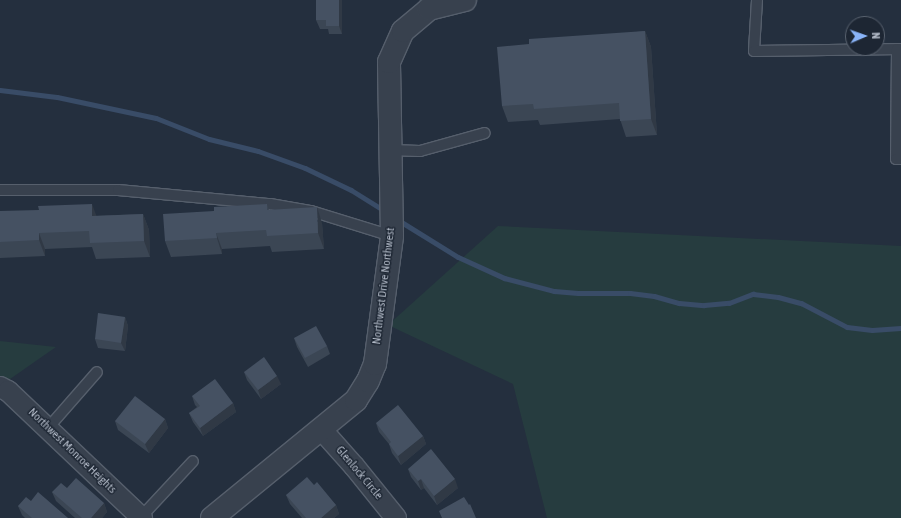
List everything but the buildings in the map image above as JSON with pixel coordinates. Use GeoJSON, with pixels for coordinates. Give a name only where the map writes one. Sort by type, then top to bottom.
{"type":"FeatureCollection","features":[{"type":"Feature","properties":{"kind":"street","name":"Northwest Drive Northwest"},"geometry":{"type":"LineString","coordinates":[[212,518],[356,400],[370,376],[375,364],[392,236],[388,62],[403,31],[429,9],[465,0]]}},
{"type":"Feature","properties":{"kind":"street","name":"Northwest Monroe Heights"},"geometry":{"type":"LineString","coordinates":[[0,387],[8,391],[48,428],[141,518]]}},
{"type":"Feature","properties":{"kind":"street","name":"Glenlock Circle"},"geometry":{"type":"LineString","coordinates":[[321,429],[354,466],[396,518]]}},
{"type":"Feature","properties":{"kind":"lane"},"geometry":{"type":"LineString","coordinates":[[757,0],[754,51],[899,49],[896,159],[901,159]]}},
{"type":"Feature","properties":{"kind":"lane"},"geometry":{"type":"LineString","coordinates":[[389,150],[420,151],[485,133]]}},
{"type":"Feature","properties":{"kind":"lane"},"geometry":{"type":"LineString","coordinates":[[0,190],[118,190],[270,204],[311,211],[392,236]]}},
{"type":"Feature","properties":{"kind":"lane"},"geometry":{"type":"LineString","coordinates":[[48,428],[97,372]]}},
{"type":"Feature","properties":{"kind":"lane"},"geometry":{"type":"LineString","coordinates":[[141,518],[192,461]]}},
{"type":"Feature","properties":{"kind":"green space"},"geometry":{"type":"Polygon","coordinates":[[[498,226],[901,246],[901,518],[547,518],[513,384],[388,325],[498,226]]]}},
{"type":"Feature","properties":{"kind":"green space"},"geometry":{"type":"Polygon","coordinates":[[[0,341],[56,347],[0,386],[0,341]]]}},
{"type":"Feature","properties":{"kind":"waterway"},"geometry":{"type":"LineString","coordinates":[[0,90],[57,97],[156,118],[209,139],[258,151],[305,168],[351,190],[385,211]]}},
{"type":"Feature","properties":{"kind":"waterway"},"geometry":{"type":"LineString","coordinates":[[398,220],[458,257],[504,278],[554,291],[578,293],[630,293],[654,296],[679,303],[704,305],[729,303],[753,294],[778,297],[801,303],[847,327],[872,330],[901,328]]}}]}
